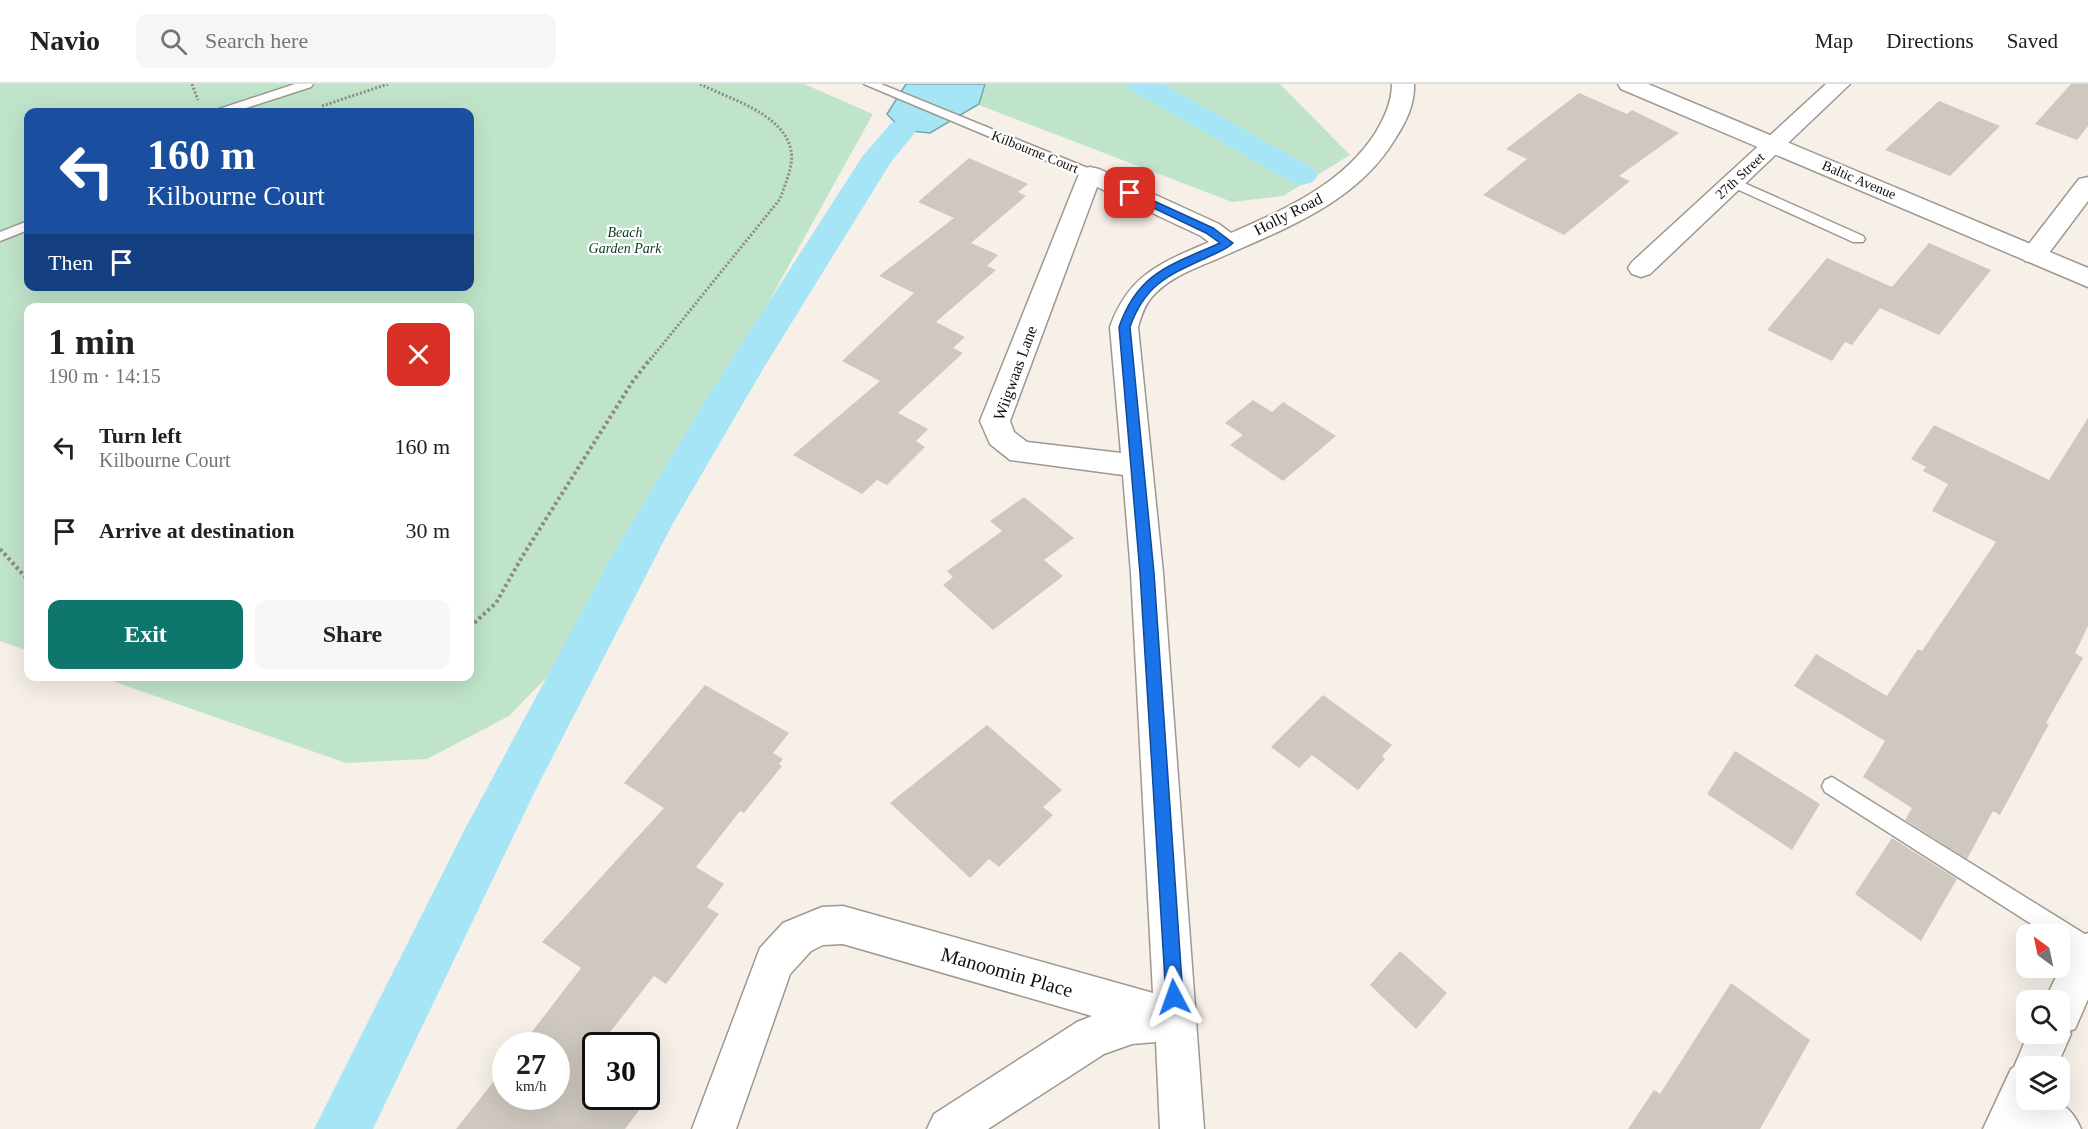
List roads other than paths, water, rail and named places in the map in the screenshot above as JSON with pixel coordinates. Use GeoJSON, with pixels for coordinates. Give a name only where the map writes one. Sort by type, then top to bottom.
{"type":"FeatureCollection","features":[{"type":"Feature","properties":{"kind":"street","name":"Holly Road"},"geometry":{"type":"LineString","coordinates":[[1182,1129],[1138,466],[1124,327],[1132,306],[1146,287],[1166,272],[1295,213],[1332,191],[1367,162],[1387,134],[1401,107],[1402,84]]}},
{"type":"Feature","properties":{"kind":"street","name":"Baltic Avenue"},"geometry":{"type":"LineString","coordinates":[[1629,84],[2088,278]]}},
{"type":"Feature","properties":{"kind":"street","name":"27th Street"},"geometry":{"type":"LineString","coordinates":[[1641,268],[1839,84]]}},
{"type":"Feature","properties":{"kind":"street","name":"Kilbourne Court"},"geometry":{"type":"LineString","coordinates":[[1090,174],[1210,230],[1227,243]]}},
{"type":"Feature","properties":{"kind":"street","name":"Wiigwaas Lane"},"geometry":{"type":"LineString","coordinates":[[1090,174],[995,420],[996,432],[1005,444],[1021,452],[1138,466]]}},
{"type":"Feature","properties":{"kind":"street"},"geometry":{"type":"LineString","coordinates":[[2034,255],[2088,184]]}},
{"type":"Feature","properties":{"kind":"street","name":"Manoomin Place"},"geometry":{"type":"LineString","coordinates":[[714,1129],[774,962],[797,937],[822,926],[843,925],[1176,1020]]}},
{"type":"Feature","properties":{"kind":"street"},"geometry":{"type":"LineString","coordinates":[[2070,991],[2088,950]]}},
{"type":"Feature","properties":{"kind":"street"},"geometry":{"type":"LineString","coordinates":[[949,1129],[1092,1038],[1132,1023],[1176,1020]]}},
{"type":"Feature","properties":{"kind":"street"},"geometry":{"type":"LineString","coordinates":[[2038,1110],[2059,1129]]}},
{"type":"Feature","properties":{"kind":"lane"},"geometry":{"type":"LineString","coordinates":[[235,108],[307,84]]}},
{"type":"Feature","properties":{"kind":"lane","name":"Kilbourne Court"},"geometry":{"type":"LineString","coordinates":[[870,84],[1090,174]]}},
{"type":"Feature","properties":{"kind":"lane"},"geometry":{"type":"LineString","coordinates":[[1733,182],[1858,239]]}},
{"type":"Feature","properties":{"kind":"lane"},"geometry":{"type":"LineString","coordinates":[[0,237],[24,227]]}},
{"type":"Feature","properties":{"kind":"lane"},"geometry":{"type":"LineString","coordinates":[[1832,786],[2088,950]]}},
{"type":"Feature","properties":{"kind":"water"},"geometry":{"type":"Polygon","coordinates":[[[906,84],[985,84],[979,104],[930,133],[902,130],[887,114],[906,84]]]}},
{"type":"Feature","properties":{"kind":"waterway"},"geometry":{"type":"LineString","coordinates":[[1141,84],[1302,175]]}},
{"type":"Feature","properties":{"kind":"waterway"},"geometry":{"type":"LineString","coordinates":[[343,1129],[518,776],[657,514],[750,360],[878,157],[902,130]]}},
{"type":"Feature","properties":{"kind":"park label","name":"Beach Garden Park"},"geometry":{"type":"Point","coordinates":[625,240]}}]}
